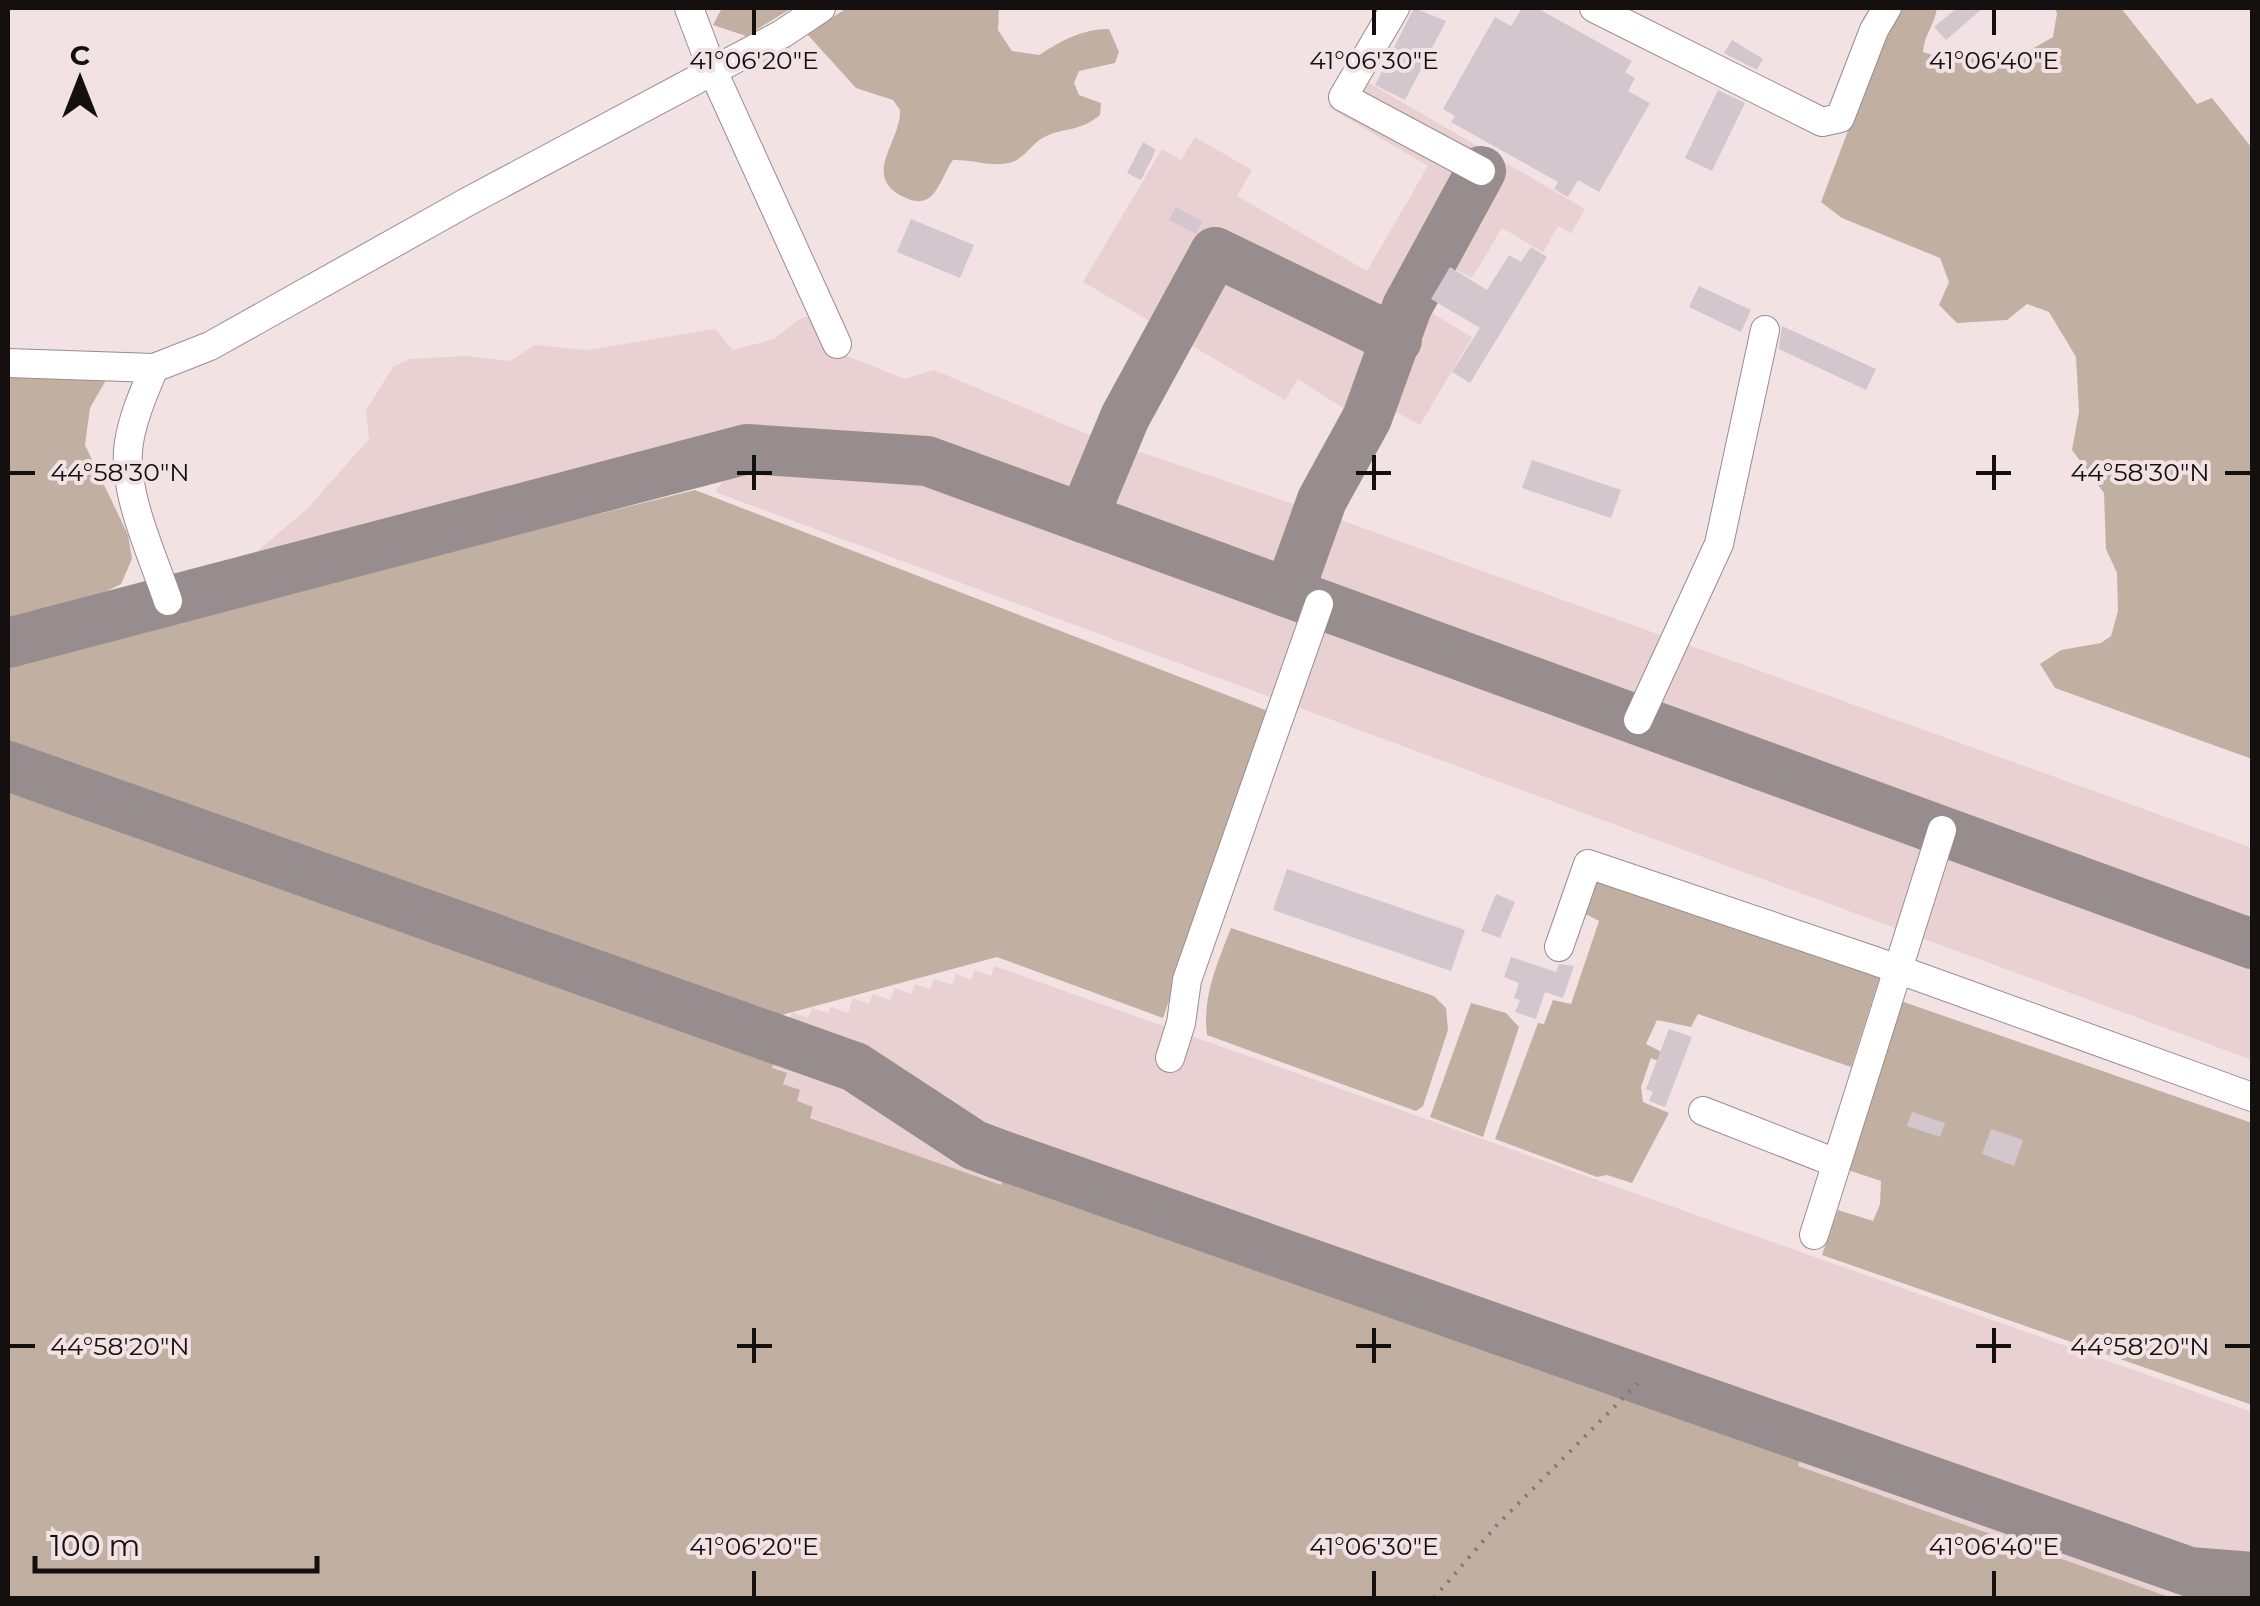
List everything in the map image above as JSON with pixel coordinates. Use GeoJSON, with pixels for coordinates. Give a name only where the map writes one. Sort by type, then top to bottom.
{"type":"FeatureCollection","features":[{"type":"Feature","properties":{"kind":"lane"},"geometry":{"type":"LineString","coordinates":[[689,8],[712,70],[837,344]]}},
{"type":"Feature","properties":{"kind":"lane"},"geometry":{"type":"LineString","coordinates":[[8,363],[154,368],[210,346],[782,34],[821,8]]}},
{"type":"Feature","properties":{"kind":"lane"},"geometry":{"type":"LineString","coordinates":[[1395,8],[1343,97],[1482,171]]}},
{"type":"Feature","properties":{"kind":"lane"},"geometry":{"type":"LineString","coordinates":[[1594,8],[1822,122],[1840,118],[1874,30],[1887,8]]}},
{"type":"Feature","properties":{"kind":"lane"},"geometry":{"type":"LineString","coordinates":[[1638,720],[1719,544],[1766,330]]}},
{"type":"Feature","properties":{"kind":"lane"},"geometry":{"type":"LineString","coordinates":[[154,368],[128,445],[130,488],[168,601]]}},
{"type":"Feature","properties":{"kind":"lane"},"geometry":{"type":"LineString","coordinates":[[1170,1058],[1193,963],[1319,604]]}},
{"type":"Feature","properties":{"kind":"lane"},"geometry":{"type":"LineString","coordinates":[[1814,1235],[1942,830]]}},
{"type":"Feature","properties":{"kind":"lane"},"geometry":{"type":"LineString","coordinates":[[1558,947],[1588,864],[2252,1097]]}},
{"type":"Feature","properties":{"kind":"lane"},"geometry":{"type":"LineString","coordinates":[[1703,1111],[1836,1163]]}},
{"type":"Feature","properties":{"kind":"path"},"geometry":{"type":"LineString","coordinates":[[1434,1598],[1497,1524],[1640,1381]]}},
{"type":"Feature","properties":{"kind":"shaded area"},"geometry":{"type":"Polygon","coordinates":[[[722,8],[792,8],[746,36],[713,25],[722,8]]]}},
{"type":"Feature","properties":{"kind":"shaded area"},"geometry":{"type":"Polygon","coordinates":[[[847,8],[999,8],[998,30],[1012,51],[1039,55],[1072,37],[1109,29],[1119,52],[1115,63],[1079,71],[1074,83],[1079,95],[1101,103],[1100,115],[1084,125],[1041,139],[1009,163],[953,160],[931,197],[916,201],[892,190],[885,180],[886,158],[900,110],[893,100],[856,88],[807,34],[847,8]]]}},
{"type":"Feature","properties":{"kind":"shaded area"},"geometry":{"type":"Polygon","coordinates":[[[1901,8],[1937,8],[1923,52],[1975,56],[1980,67],[1992,72],[2053,37],[2057,13],[2054,8],[2121,8],[2197,104],[2212,98],[2252,148],[2252,759],[2055,688],[2040,664],[2061,650],[2101,643],[2111,636],[2118,611],[2117,573],[2106,549],[2104,493],[2072,450],[2079,412],[2076,357],[2049,312],[2027,304],[2007,320],[1957,323],[1939,305],[1949,282],[1940,258],[1842,218],[1821,202],[1868,78],[1901,8]]]}},
{"type":"Feature","properties":{"kind":"shaded area"},"geometry":{"type":"Polygon","coordinates":[[[1349,71],[1585,209],[1571,233],[1558,226],[1543,252],[1502,228],[1472,278],[1448,265],[1423,308],[1472,337],[1420,425],[1396,412],[1382,433],[1298,379],[1285,400],[1083,282],[1162,149],[1181,160],[1195,137],[1252,170],[1237,196],[1367,271],[1428,166],[1328,107],[1349,71]]]}},
{"type":"Feature","properties":{"kind":"shaded area"},"geometry":{"type":"Polygon","coordinates":[[[813,316],[824,347],[905,379],[934,370],[1087,434],[1338,519],[2252,848],[2252,1060],[715,492],[746,450],[252,579],[248,559],[308,508],[369,439],[366,410],[393,367],[410,359],[466,356],[511,361],[534,345],[587,350],[715,329],[733,350],[774,339],[801,318],[813,316]]]}},
{"type":"Feature","properties":{"kind":"shaded area"},"geometry":{"type":"Polygon","coordinates":[[[8,372],[106,380],[90,408],[85,445],[128,535],[132,559],[121,584],[95,597],[8,618],[8,372]]]}},
{"type":"Feature","properties":{"kind":"shaded area"},"geometry":{"type":"Polygon","coordinates":[[[695,490],[1268,711],[1163,1018],[997,957],[778,1016],[8,744],[8,661],[695,490]]]}},
{"type":"Feature","properties":{"kind":"shaded area"},"geometry":{"type":"Polygon","coordinates":[[[8,787],[775,1059],[772,1068],[787,1073],[783,1084],[800,1090],[797,1101],[813,1107],[810,1118],[1001,1185],[1007,1171],[1802,1453],[1798,1466],[2172,1598],[8,1598],[8,787]]]}},
{"type":"Feature","properties":{"kind":"shaded area"},"geometry":{"type":"Polygon","coordinates":[[[1596,876],[1882,970],[1851,1067],[1698,1014],[1691,1027],[1657,1020],[1646,1044],[1679,1061],[1675,1068],[1651,1058],[1641,1087],[1643,1102],[1669,1113],[1632,1183],[1607,1175],[1597,1177],[1495,1139],[1538,1023],[1544,1024],[1553,1000],[1571,1004],[1599,921],[1582,912],[1596,876]]]}},
{"type":"Feature","properties":{"kind":"shaded area"},"geometry":{"type":"Polygon","coordinates":[[[1231,928],[1434,996],[1446,1008],[1448,1030],[1423,1106],[1416,1111],[1207,1035],[1209,994],[1231,928]]]}},
{"type":"Feature","properties":{"kind":"shaded area"},"geometry":{"type":"Polygon","coordinates":[[[994,966],[2252,1412],[2252,1598],[2172,1598],[1797,1466],[1801,1452],[1008,1171],[1002,1186],[809,1117],[772,1068],[792,1012],[808,1018],[812,1008],[828,1013],[831,1007],[848,1013],[853,998],[869,1004],[873,994],[890,1000],[895,988],[911,994],[915,984],[930,989],[934,979],[952,985],[956,974],[971,980],[975,970],[991,976],[994,966]]]}},
{"type":"Feature","properties":{"kind":"shaded area"},"geometry":{"type":"Polygon","coordinates":[[[1898,1000],[2252,1123],[2252,1405],[1822,1255],[1838,1210],[1873,1221],[1880,1204],[1881,1181],[1848,1170],[1898,1000]]]}},
{"type":"Feature","properties":{"kind":"shaded area"},"geometry":{"type":"Polygon","coordinates":[[[1471,1003],[1506,1013],[1519,1027],[1483,1137],[1430,1117],[1471,1003]]]}},
{"type":"Feature","properties":{"kind":"building"},"geometry":{"type":"Polygon","coordinates":[[[1414,8],[1446,21],[1405,100],[1375,85],[1414,8]]]}},
{"type":"Feature","properties":{"kind":"building"},"geometry":{"type":"Polygon","coordinates":[[[1522,8],[1537,8],[1632,61],[1625,72],[1635,78],[1628,91],[1650,103],[1599,192],[1578,180],[1568,197],[1554,189],[1558,182],[1451,122],[1455,116],[1443,109],[1495,17],[1511,26],[1522,8]]]}},
{"type":"Feature","properties":{"kind":"building"},"geometry":{"type":"Polygon","coordinates":[[[1957,8],[1983,8],[1946,40],[1934,27],[1957,8]]]}},
{"type":"Feature","properties":{"kind":"building"},"geometry":{"type":"Polygon","coordinates":[[[1732,40],[1763,59],[1757,70],[1724,53],[1732,40]]]}},
{"type":"Feature","properties":{"kind":"building"},"geometry":{"type":"Polygon","coordinates":[[[1718,90],[1745,103],[1712,171],[1685,158],[1718,90]]]}},
{"type":"Feature","properties":{"kind":"building"},"geometry":{"type":"Polygon","coordinates":[[[1143,142],[1156,150],[1141,180],[1127,173],[1143,142]]]}},
{"type":"Feature","properties":{"kind":"building"},"geometry":{"type":"Polygon","coordinates":[[[1176,207],[1202,221],[1196,234],[1169,220],[1176,207]]]}},
{"type":"Feature","properties":{"kind":"building"},"geometry":{"type":"Polygon","coordinates":[[[911,219],[974,245],[960,278],[897,252],[911,219]]]}},
{"type":"Feature","properties":{"kind":"building"},"geometry":{"type":"Polygon","coordinates":[[[1531,247],[1547,257],[1470,383],[1452,372],[1480,328],[1431,299],[1450,267],[1487,290],[1509,255],[1521,262],[1531,247]]]}},
{"type":"Feature","properties":{"kind":"building"},"geometry":{"type":"Polygon","coordinates":[[[1699,286],[1751,310],[1741,332],[1689,307],[1699,286]]]}},
{"type":"Feature","properties":{"kind":"building"},"geometry":{"type":"Polygon","coordinates":[[[1782,326],[1876,369],[1866,390],[1779,349],[1782,326]]]}},
{"type":"Feature","properties":{"kind":"building"},"geometry":{"type":"Polygon","coordinates":[[[1532,460],[1621,490],[1611,518],[1522,488],[1532,460]]]}},
{"type":"Feature","properties":{"kind":"building"},"geometry":{"type":"Polygon","coordinates":[[[1287,869],[1465,930],[1451,971],[1273,910],[1287,869]]]}},
{"type":"Feature","properties":{"kind":"building"},"geometry":{"type":"Polygon","coordinates":[[[1496,894],[1515,902],[1500,938],[1481,931],[1496,894]]]}},
{"type":"Feature","properties":{"kind":"building"},"geometry":{"type":"Polygon","coordinates":[[[1511,957],[1556,972],[1559,964],[1574,966],[1563,998],[1545,992],[1536,1019],[1515,1012],[1520,1000],[1514,998],[1519,983],[1504,977],[1511,957]]]}},
{"type":"Feature","properties":{"kind":"building"},"geometry":{"type":"Polygon","coordinates":[[[1669,1029],[1692,1037],[1665,1107],[1649,1101],[1653,1092],[1646,1089],[1669,1029]]]}},
{"type":"Feature","properties":{"kind":"building"},"geometry":{"type":"Polygon","coordinates":[[[1912,1112],[1945,1123],[1940,1137],[1907,1126],[1912,1112]]]}},
{"type":"Feature","properties":{"kind":"building"},"geometry":{"type":"Polygon","coordinates":[[[1991,1129],[2023,1140],[2014,1166],[1982,1154],[1991,1129]]]}},
{"type":"Feature","properties":{"kind":"taxiway"},"geometry":{"type":"LineString","coordinates":[[1289,592],[1322,500],[1367,418],[1407,307],[1481,171]]}},
{"type":"Feature","properties":{"kind":"taxiway"},"geometry":{"type":"LineString","coordinates":[[1083,518],[1125,417],[1215,252],[1397,340]]}},
{"type":"Feature","properties":{"kind":"taxiway"},"geometry":{"type":"LineString","coordinates":[[8,643],[747,449],[927,461],[2252,944]]}},
{"type":"Feature","properties":{"kind":"taxiway"},"geometry":{"type":"LineString","coordinates":[[8,766],[855,1067],[974,1145],[998,1154],[2190,1572],[2252,1577]]}}]}
